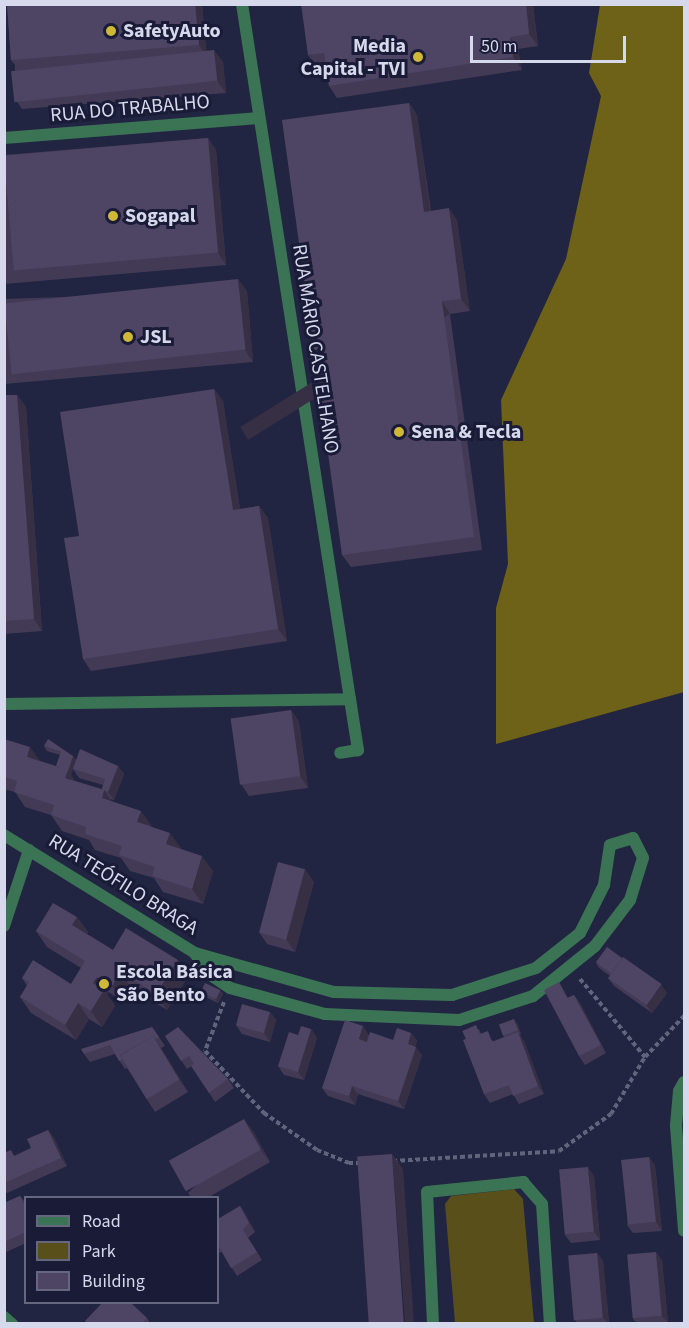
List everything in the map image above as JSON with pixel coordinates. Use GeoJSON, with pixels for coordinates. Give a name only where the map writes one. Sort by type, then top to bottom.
{"type":"FeatureCollection","features":[{"type":"Feature","properties":{"kind":"street","name":"RUA MÁRIO CASTELHANO"},"geometry":{"type":"LineString","coordinates":[[242,4],[358,750],[340,753]]}},
{"type":"Feature","properties":{"kind":"street","name":"RUA DO TRABALHO"},"geometry":{"type":"LineString","coordinates":[[4,138],[259,118]]}},
{"type":"Feature","properties":{"kind":"street"},"geometry":{"type":"LineString","coordinates":[[4,704],[351,699]]}},
{"type":"Feature","properties":{"kind":"street","name":"RUA TEÓFILO BRAGA"},"geometry":{"type":"LineString","coordinates":[[4,835],[195,953],[334,992],[452,995],[536,968],[580,933],[604,885],[610,844],[633,838],[643,858],[630,900],[595,946],[533,996],[459,1020],[325,1014],[230,988],[209,974],[195,953]]}},
{"type":"Feature","properties":{"kind":"street","name":"RUA TEÓFILO BRAGA"},"geometry":{"type":"LineString","coordinates":[[4,926],[29,850]]}},
{"type":"Feature","properties":{"kind":"street"},"geometry":{"type":"LineString","coordinates":[[684,1082],[679,1091],[676,1126],[684,1231]]}},
{"type":"Feature","properties":{"kind":"street"},"geometry":{"type":"LineString","coordinates":[[432,1323],[427,1192],[523,1182],[542,1204],[550,1323]]}},
{"type":"Feature","properties":{"kind":"street"},"geometry":{"type":"LineString","coordinates":[[4,1317],[12,1323]]}},
{"type":"Feature","properties":{"kind":"path"},"geometry":{"type":"LineString","coordinates":[[569,967],[645,1057]]}},
{"type":"Feature","properties":{"kind":"path"},"geometry":{"type":"LineString","coordinates":[[230,988],[205,1051],[264,1113],[317,1150],[349,1163],[372,1162]]}},
{"type":"Feature","properties":{"kind":"path"},"geometry":{"type":"LineString","coordinates":[[384,1161],[558,1151],[611,1114],[645,1057],[684,1016]]}},
{"type":"Feature","properties":{"kind":"green space"},"geometry":{"type":"Polygon","coordinates":[[[514,1189],[523,1199],[534,1323],[455,1323],[445,1204],[451,1196],[514,1189]]]}},
{"type":"Feature","properties":{"kind":"shaded area"},"geometry":{"type":"Polygon","coordinates":[[[600,5],[684,5],[684,692],[496,744],[496,608],[508,564],[501,400],[566,259],[601,96],[589,73],[600,5]]]}},
{"type":"Feature","properties":{"kind":"building","name":"SafetyAuto"},"geometry":{"type":"Polygon","coordinates":[[[7,4],[195,4],[199,45],[11,60],[7,4]]]}},
{"type":"Feature","properties":{"kind":"building","name":"Media Capital - TVI"},"geometry":{"type":"Polygon","coordinates":[[[301,4],[526,4],[529,34],[510,37],[513,57],[329,86],[324,53],[308,55],[301,4]]]}},
{"type":"Feature","properties":{"kind":"building"},"geometry":{"type":"Polygon","coordinates":[[[214,50],[217,81],[14,102],[11,71],[214,50]]]}},
{"type":"Feature","properties":{"kind":"building","name":"Sena & Tecla"},"geometry":{"type":"Polygon","coordinates":[[[409,103],[424,212],[449,208],[461,299],[442,301],[474,537],[342,555],[282,120],[409,103]]]}},
{"type":"Feature","properties":{"kind":"building","name":"Sogapal"},"geometry":{"type":"Polygon","coordinates":[[[208,138],[218,253],[14,270],[4,156],[208,138]]]}},
{"type":"Feature","properties":{"kind":"building","name":"JSL"},"geometry":{"type":"Polygon","coordinates":[[[238,279],[245,350],[12,374],[4,304],[238,279]]]}},
{"type":"Feature","properties":{"kind":"building"},"geometry":{"type":"Polygon","coordinates":[[[214,389],[233,510],[259,506],[278,629],[83,659],[64,538],[79,536],[60,412],[214,389]]]}},
{"type":"Feature","properties":{"kind":"building"},"geometry":{"type":"Polygon","coordinates":[[[4,395],[17,395],[34,619],[4,621],[4,395]]]}},
{"type":"Feature","properties":{"kind":"building"},"geometry":{"type":"Polygon","coordinates":[[[291,710],[300,776],[240,785],[231,718],[291,710]]]}},
{"type":"Feature","properties":{"kind":"building"},"geometry":{"type":"Polygon","coordinates":[[[4,739],[30,747],[27,757],[68,770],[65,778],[104,790],[102,798],[141,811],[137,822],[170,833],[166,844],[202,856],[192,889],[152,876],[155,867],[119,855],[122,846],[85,834],[86,827],[51,815],[54,805],[14,792],[17,781],[4,777],[4,739]]]}},
{"type":"Feature","properties":{"kind":"building"},"geometry":{"type":"Polygon","coordinates":[[[48,739],[73,756],[68,771],[56,766],[61,752],[44,746],[48,739]]]}},
{"type":"Feature","properties":{"kind":"building"},"geometry":{"type":"Polygon","coordinates":[[[80,749],[118,766],[108,792],[102,789],[105,779],[73,769],[80,749]]]}},
{"type":"Feature","properties":{"kind":"building"},"geometry":{"type":"Polygon","coordinates":[[[278,862],[305,869],[286,940],[259,933],[278,862]]]}},
{"type":"Feature","properties":{"kind":"building"},"geometry":{"type":"Polygon","coordinates":[[[53,903],[77,917],[72,925],[113,950],[126,928],[178,960],[156,994],[121,972],[112,986],[97,977],[93,983],[104,990],[91,1011],[78,1003],[65,1025],[20,997],[29,982],[22,978],[33,960],[71,984],[85,961],[36,931],[53,903]]]}},
{"type":"Feature","properties":{"kind":"building"},"geometry":{"type":"Polygon","coordinates":[[[607,947],[622,958],[611,974],[596,962],[607,947]]]}},
{"type":"Feature","properties":{"kind":"building"},"geometry":{"type":"Polygon","coordinates":[[[623,957],[662,984],[647,1005],[608,978],[623,957]]]}},
{"type":"Feature","properties":{"kind":"building"},"geometry":{"type":"Polygon","coordinates":[[[559,982],[567,998],[574,995],[601,1045],[579,1056],[544,990],[559,982]]]}},
{"type":"Feature","properties":{"kind":"building"},"geometry":{"type":"Polygon","coordinates":[[[205,983],[220,990],[216,999],[201,992],[205,983]]]}},
{"type":"Feature","properties":{"kind":"building"},"geometry":{"type":"Polygon","coordinates":[[[242,1004],[270,1012],[264,1033],[236,1025],[242,1004]]]}},
{"type":"Feature","properties":{"kind":"building"},"geometry":{"type":"Polygon","coordinates":[[[514,1019],[518,1030],[503,1036],[499,1024],[514,1019]]]}},
{"type":"Feature","properties":{"kind":"building"},"geometry":{"type":"Polygon","coordinates":[[[345,1020],[363,1026],[359,1039],[367,1042],[370,1032],[393,1040],[397,1028],[411,1033],[408,1044],[416,1047],[398,1101],[352,1086],[349,1096],[322,1088],[345,1020]]]}},
{"type":"Feature","properties":{"kind":"building"},"geometry":{"type":"Polygon","coordinates":[[[476,1025],[480,1034],[466,1040],[462,1031],[476,1025]]]}},
{"type":"Feature","properties":{"kind":"building"},"geometry":{"type":"Polygon","coordinates":[[[301,1026],[311,1029],[298,1072],[278,1066],[289,1032],[298,1035],[301,1026]]]}},
{"type":"Feature","properties":{"kind":"building"},"geometry":{"type":"Polygon","coordinates":[[[152,1027],[159,1037],[155,1039],[153,1036],[120,1055],[122,1059],[119,1061],[110,1045],[84,1054],[81,1049],[152,1027]]]}},
{"type":"Feature","properties":{"kind":"building"},"geometry":{"type":"Polygon","coordinates":[[[178,1027],[228,1079],[209,1093],[191,1066],[194,1064],[189,1056],[181,1061],[165,1036],[178,1027]]]}},
{"type":"Feature","properties":{"kind":"building"},"geometry":{"type":"Polygon","coordinates":[[[488,1031],[492,1042],[518,1032],[538,1086],[513,1096],[509,1085],[484,1094],[463,1040],[488,1031]]]}},
{"type":"Feature","properties":{"kind":"building"},"geometry":{"type":"Polygon","coordinates":[[[153,1036],[179,1080],[147,1099],[120,1056],[153,1036]]]}},
{"type":"Feature","properties":{"kind":"building"},"geometry":{"type":"Polygon","coordinates":[[[244,1119],[261,1150],[186,1191],[169,1161],[244,1119]]]}},
{"type":"Feature","properties":{"kind":"building"},"geometry":{"type":"Polygon","coordinates":[[[48,1130],[61,1158],[4,1183],[4,1153],[11,1150],[14,1156],[31,1148],[27,1139],[48,1130]]]}},
{"type":"Feature","properties":{"kind":"building"},"geometry":{"type":"Polygon","coordinates":[[[392,1154],[404,1323],[369,1324],[357,1156],[392,1154]]]}},
{"type":"Feature","properties":{"kind":"building"},"geometry":{"type":"Polygon","coordinates":[[[649,1157],[656,1222],[628,1225],[621,1160],[649,1157]]]}},
{"type":"Feature","properties":{"kind":"building"},"geometry":{"type":"Polygon","coordinates":[[[588,1167],[594,1232],[565,1234],[559,1170],[588,1167]]]}},
{"type":"Feature","properties":{"kind":"building"},"geometry":{"type":"Polygon","coordinates":[[[20,1196],[24,1203],[24,1233],[4,1242],[4,1203],[20,1196]]]}},
{"type":"Feature","properties":{"kind":"building"},"geometry":{"type":"Polygon","coordinates":[[[240,1206],[249,1223],[243,1230],[257,1252],[231,1268],[219,1247],[219,1218],[240,1206]]]}},
{"type":"Feature","properties":{"kind":"building"},"geometry":{"type":"Polygon","coordinates":[[[656,1252],[662,1316],[633,1318],[627,1255],[656,1252]]]}},
{"type":"Feature","properties":{"kind":"building"},"geometry":{"type":"Polygon","coordinates":[[[597,1253],[603,1318],[574,1320],[568,1256],[597,1253]]]}},
{"type":"Feature","properties":{"kind":"building"},"geometry":{"type":"Polygon","coordinates":[[[101,1304],[132,1304],[147,1318],[142,1323],[88,1323],[85,1321],[101,1304]]]}},
{"type":"Feature","properties":{"kind":"place","name":"SafetyAuto"},"geometry":{"type":"Point","coordinates":[111,31]}},
{"type":"Feature","properties":{"kind":"place","name":"Media Capital - TVI"},"geometry":{"type":"Point","coordinates":[418,57]}},
{"type":"Feature","properties":{"kind":"place","name":"Sogapal"},"geometry":{"type":"Point","coordinates":[113,216]}},
{"type":"Feature","properties":{"kind":"place","name":"JSL"},"geometry":{"type":"Point","coordinates":[128,337]}},
{"type":"Feature","properties":{"kind":"place","name":"Sena & Tecla"},"geometry":{"type":"Point","coordinates":[399,432]}},
{"type":"Feature","properties":{"kind":"place","name":"Escola Básica São Bento"},"geometry":{"type":"Point","coordinates":[104,984]}}]}
